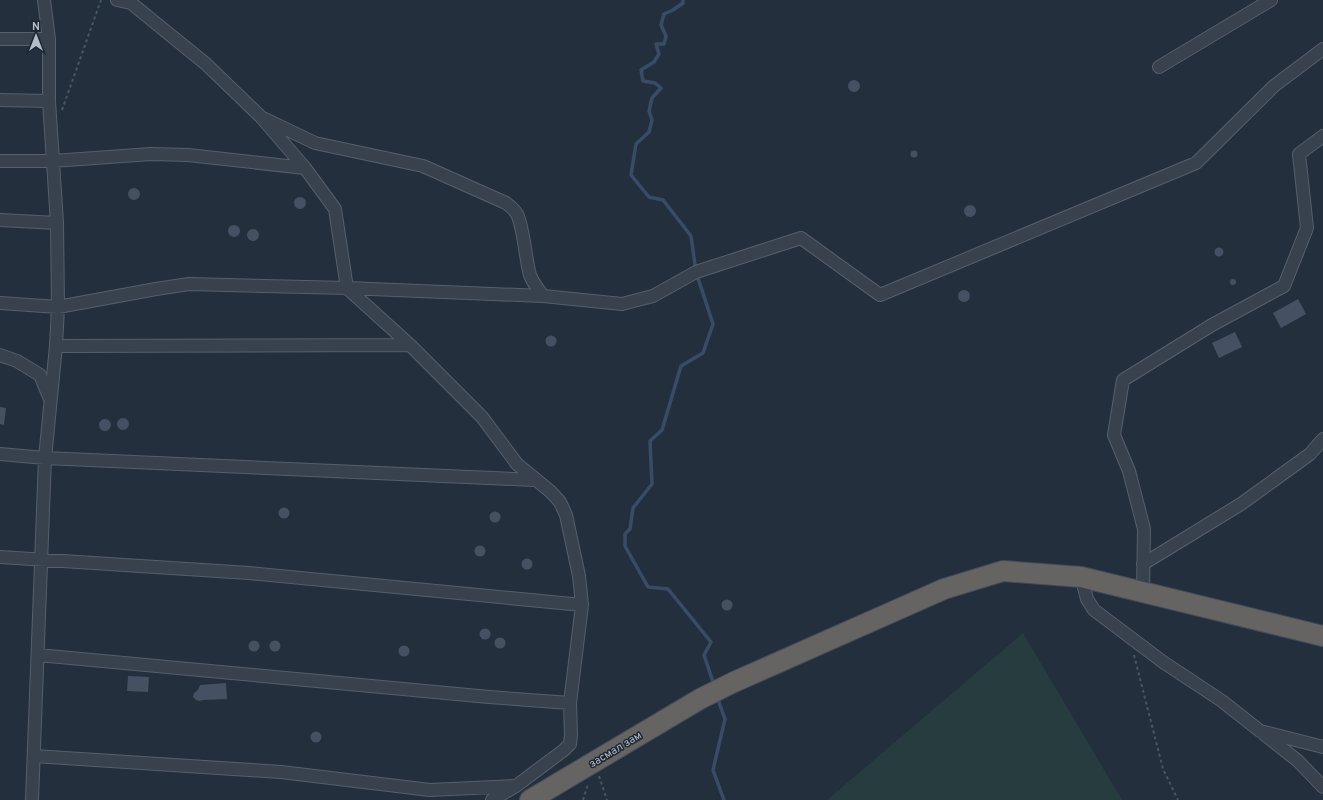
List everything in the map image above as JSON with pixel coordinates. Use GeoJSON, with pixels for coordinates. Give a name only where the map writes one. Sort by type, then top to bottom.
{"type":"FeatureCollection","features":[{"type":"Feature","properties":{"kind":"highway","name":"засмал зам"},"geometry":{"type":"LineString","coordinates":[[530,800],[700,699],[734,682],[944,589],[1003,572],[1081,576],[1323,636]]}},
{"type":"Feature","properties":{"kind":"street"},"geometry":{"type":"LineString","coordinates":[[32,800],[45,458],[56,346],[58,307],[56,222],[49,101],[49,39],[44,0]]}},
{"type":"Feature","properties":{"kind":"street"},"geometry":{"type":"LineString","coordinates":[[117,0],[131,3],[206,64],[261,117],[305,168],[335,209],[347,288],[410,346],[482,417],[516,464],[551,492],[560,502],[566,515],[579,576],[582,606],[570,703],[570,744],[516,786],[492,800]]}},
{"type":"Feature","properties":{"kind":"street"},"geometry":{"type":"LineString","coordinates":[[1159,67],[1271,0]]}},
{"type":"Feature","properties":{"kind":"street"},"geometry":{"type":"LineString","coordinates":[[0,39],[49,39]]}},
{"type":"Feature","properties":{"kind":"street"},"geometry":{"type":"LineString","coordinates":[[0,303],[58,307],[189,284],[347,288],[543,296],[622,304],[653,296],[696,272],[801,238],[880,295],[1196,163],[1274,86],[1323,49]]}},
{"type":"Feature","properties":{"kind":"street"},"geometry":{"type":"LineString","coordinates":[[0,100],[49,101]]}},
{"type":"Feature","properties":{"kind":"street"},"geometry":{"type":"LineString","coordinates":[[261,117],[315,143],[423,166],[506,203],[512,208],[520,224],[530,276],[536,288],[543,296]]}},
{"type":"Feature","properties":{"kind":"street"},"geometry":{"type":"LineString","coordinates":[[1143,592],[1144,529],[1129,471],[1114,435],[1123,380],[1212,325],[1284,286],[1307,228],[1299,154],[1323,136]]}},
{"type":"Feature","properties":{"kind":"street"},"geometry":{"type":"LineString","coordinates":[[0,160],[53,161],[151,154],[188,155],[305,168]]}},
{"type":"Feature","properties":{"kind":"street"},"geometry":{"type":"LineString","coordinates":[[0,220],[56,222]]}},
{"type":"Feature","properties":{"kind":"street"},"geometry":{"type":"LineString","coordinates":[[56,346],[410,346]]}},
{"type":"Feature","properties":{"kind":"street"},"geometry":{"type":"LineString","coordinates":[[0,355],[17,361],[40,375],[51,400]]}},
{"type":"Feature","properties":{"kind":"street"},"geometry":{"type":"LineString","coordinates":[[1143,564],[1241,504],[1310,454],[1323,440]]}},
{"type":"Feature","properties":{"kind":"street"},"geometry":{"type":"LineString","coordinates":[[0,454],[45,458],[535,480]]}},
{"type":"Feature","properties":{"kind":"street"},"geometry":{"type":"LineString","coordinates":[[0,557],[250,573],[582,606]]}},
{"type":"Feature","properties":{"kind":"street"},"geometry":{"type":"LineString","coordinates":[[1081,576],[1087,599],[1094,610],[1163,662],[1222,701],[1298,761],[1323,787]]}},
{"type":"Feature","properties":{"kind":"street"},"geometry":{"type":"LineString","coordinates":[[38,655],[570,703]]}},
{"type":"Feature","properties":{"kind":"street"},"geometry":{"type":"LineString","coordinates":[[1260,731],[1323,747]]}},
{"type":"Feature","properties":{"kind":"street"},"geometry":{"type":"LineString","coordinates":[[34,756],[281,772],[430,790],[516,786]]}},
{"type":"Feature","properties":{"kind":"path"},"geometry":{"type":"LineString","coordinates":[[62,111],[101,0]]}},
{"type":"Feature","properties":{"kind":"path"},"geometry":{"type":"LineString","coordinates":[[1134,653],[1163,769],[1178,800]]}},
{"type":"Feature","properties":{"kind":"path"},"geometry":{"type":"LineString","coordinates":[[594,762],[607,800]]}},
{"type":"Feature","properties":{"kind":"green space"},"geometry":{"type":"Polygon","coordinates":[[[1023,633],[1122,800],[827,800],[1023,633]]]}},
{"type":"Feature","properties":{"kind":"building"},"geometry":{"type":"Polygon","coordinates":[[[854,80],[858,82],[860,86],[858,90],[854,92],[850,90],[848,86],[850,82],[854,80]]]}},
{"type":"Feature","properties":{"kind":"building"},"geometry":{"type":"Polygon","coordinates":[[[914,150],[917,151],[917,157],[914,158],[911,157],[910,154],[911,151],[914,150]]]}},
{"type":"Feature","properties":{"kind":"building"},"geometry":{"type":"Polygon","coordinates":[[[132,188],[136,188],[140,194],[136,200],[132,200],[128,196],[128,192],[132,188]]]}},
{"type":"Feature","properties":{"kind":"building"},"geometry":{"type":"Polygon","coordinates":[[[298,197],[302,197],[306,203],[302,209],[298,209],[294,205],[294,201],[298,197]]]}},
{"type":"Feature","properties":{"kind":"building"},"geometry":{"type":"Polygon","coordinates":[[[968,205],[972,205],[976,211],[972,217],[968,217],[964,213],[964,209],[968,205]]]}},
{"type":"Feature","properties":{"kind":"building"},"geometry":{"type":"Polygon","coordinates":[[[232,225],[236,225],[240,231],[236,237],[232,237],[228,233],[228,229],[232,225]]]}},
{"type":"Feature","properties":{"kind":"building"},"geometry":{"type":"Polygon","coordinates":[[[251,229],[255,229],[259,235],[255,241],[251,241],[247,237],[247,233],[251,229]]]}},
{"type":"Feature","properties":{"kind":"building"},"geometry":{"type":"Polygon","coordinates":[[[1217,248],[1221,248],[1223,252],[1221,256],[1217,256],[1215,254],[1215,250],[1217,248]]]}},
{"type":"Feature","properties":{"kind":"building"},"geometry":{"type":"Polygon","coordinates":[[[1233,279],[1236,282],[1233,285],[1230,282],[1233,279]]]}},
{"type":"Feature","properties":{"kind":"building"},"geometry":{"type":"Polygon","coordinates":[[[964,290],[968,292],[970,296],[968,300],[964,302],[960,300],[958,296],[960,292],[964,290]]]}},
{"type":"Feature","properties":{"kind":"building"},"geometry":{"type":"Polygon","coordinates":[[[1298,299],[1306,314],[1281,328],[1273,313],[1298,299]]]}},
{"type":"Feature","properties":{"kind":"building"},"geometry":{"type":"Polygon","coordinates":[[[1235,332],[1242,347],[1219,358],[1212,343],[1235,332]]]}},
{"type":"Feature","properties":{"kind":"building"},"geometry":{"type":"Polygon","coordinates":[[[551,335],[555,337],[557,341],[555,345],[551,347],[547,345],[545,341],[547,337],[551,335]]]}},
{"type":"Feature","properties":{"kind":"building"},"geometry":{"type":"Polygon","coordinates":[[[0,407],[6,408],[4,425],[0,424],[0,407]]]}},
{"type":"Feature","properties":{"kind":"building"},"geometry":{"type":"Polygon","coordinates":[[[121,418],[125,418],[129,424],[125,430],[121,430],[117,426],[117,422],[121,418]]]}},
{"type":"Feature","properties":{"kind":"building"},"geometry":{"type":"Polygon","coordinates":[[[103,419],[107,419],[111,425],[107,431],[103,431],[99,427],[99,423],[103,419]]]}},
{"type":"Feature","properties":{"kind":"building"},"geometry":{"type":"Polygon","coordinates":[[[284,507],[288,509],[290,513],[288,517],[284,519],[280,517],[278,513],[280,509],[284,507]]]}},
{"type":"Feature","properties":{"kind":"building"},"geometry":{"type":"Polygon","coordinates":[[[495,511],[499,513],[501,517],[499,521],[495,523],[491,521],[489,517],[491,513],[495,511]]]}},
{"type":"Feature","properties":{"kind":"building"},"geometry":{"type":"Polygon","coordinates":[[[480,545],[484,547],[486,551],[484,555],[480,557],[476,555],[474,551],[476,547],[480,545]]]}},
{"type":"Feature","properties":{"kind":"building"},"geometry":{"type":"Polygon","coordinates":[[[527,558],[531,560],[533,564],[531,568],[527,570],[523,568],[521,564],[523,560],[527,558]]]}},
{"type":"Feature","properties":{"kind":"building"},"geometry":{"type":"Polygon","coordinates":[[[727,599],[731,601],[733,605],[731,609],[727,611],[723,609],[721,605],[723,601],[727,599]]]}},
{"type":"Feature","properties":{"kind":"building"},"geometry":{"type":"Polygon","coordinates":[[[485,628],[489,630],[491,634],[489,638],[485,640],[481,638],[479,634],[481,630],[485,628]]]}},
{"type":"Feature","properties":{"kind":"building"},"geometry":{"type":"Polygon","coordinates":[[[500,637],[504,639],[506,643],[504,647],[500,649],[496,647],[494,643],[496,639],[500,637]]]}},
{"type":"Feature","properties":{"kind":"building"},"geometry":{"type":"Polygon","coordinates":[[[254,640],[258,642],[260,646],[258,650],[254,652],[250,650],[248,646],[250,642],[254,640]]]}},
{"type":"Feature","properties":{"kind":"building"},"geometry":{"type":"Polygon","coordinates":[[[275,640],[279,642],[281,646],[279,650],[275,652],[271,650],[269,646],[271,642],[275,640]]]}},
{"type":"Feature","properties":{"kind":"building"},"geometry":{"type":"Polygon","coordinates":[[[404,645],[408,647],[410,651],[408,655],[404,657],[400,655],[398,651],[400,647],[404,645]]]}},
{"type":"Feature","properties":{"kind":"building"},"geometry":{"type":"Polygon","coordinates":[[[128,676],[149,677],[148,692],[127,691],[128,676]]]}},
{"type":"Feature","properties":{"kind":"building"},"geometry":{"type":"Polygon","coordinates":[[[226,683],[227,699],[199,701],[193,697],[200,685],[226,683]]]}},
{"type":"Feature","properties":{"kind":"building"},"geometry":{"type":"Polygon","coordinates":[[[316,731],[320,733],[322,737],[320,741],[316,743],[312,741],[310,737],[312,733],[316,731]]]}},
{"type":"Feature","properties":{"kind":"waterway"},"geometry":{"type":"LineString","coordinates":[[683,0],[683,3],[664,14],[661,25],[666,36],[664,44],[656,44],[659,54],[654,62],[641,70],[643,81],[655,83],[661,88],[652,98],[649,111],[652,120],[649,132],[636,144],[631,175],[649,197],[663,200],[691,236],[696,272],[713,324],[703,353],[681,366],[662,430],[650,441],[652,484],[633,508],[630,529],[625,534],[625,546],[648,587],[668,589],[711,642],[704,655],[714,685]]}},
{"type":"Feature","properties":{"kind":"waterway"},"geometry":{"type":"LineString","coordinates":[[717,697],[725,719],[713,770],[724,800]]}}]}
